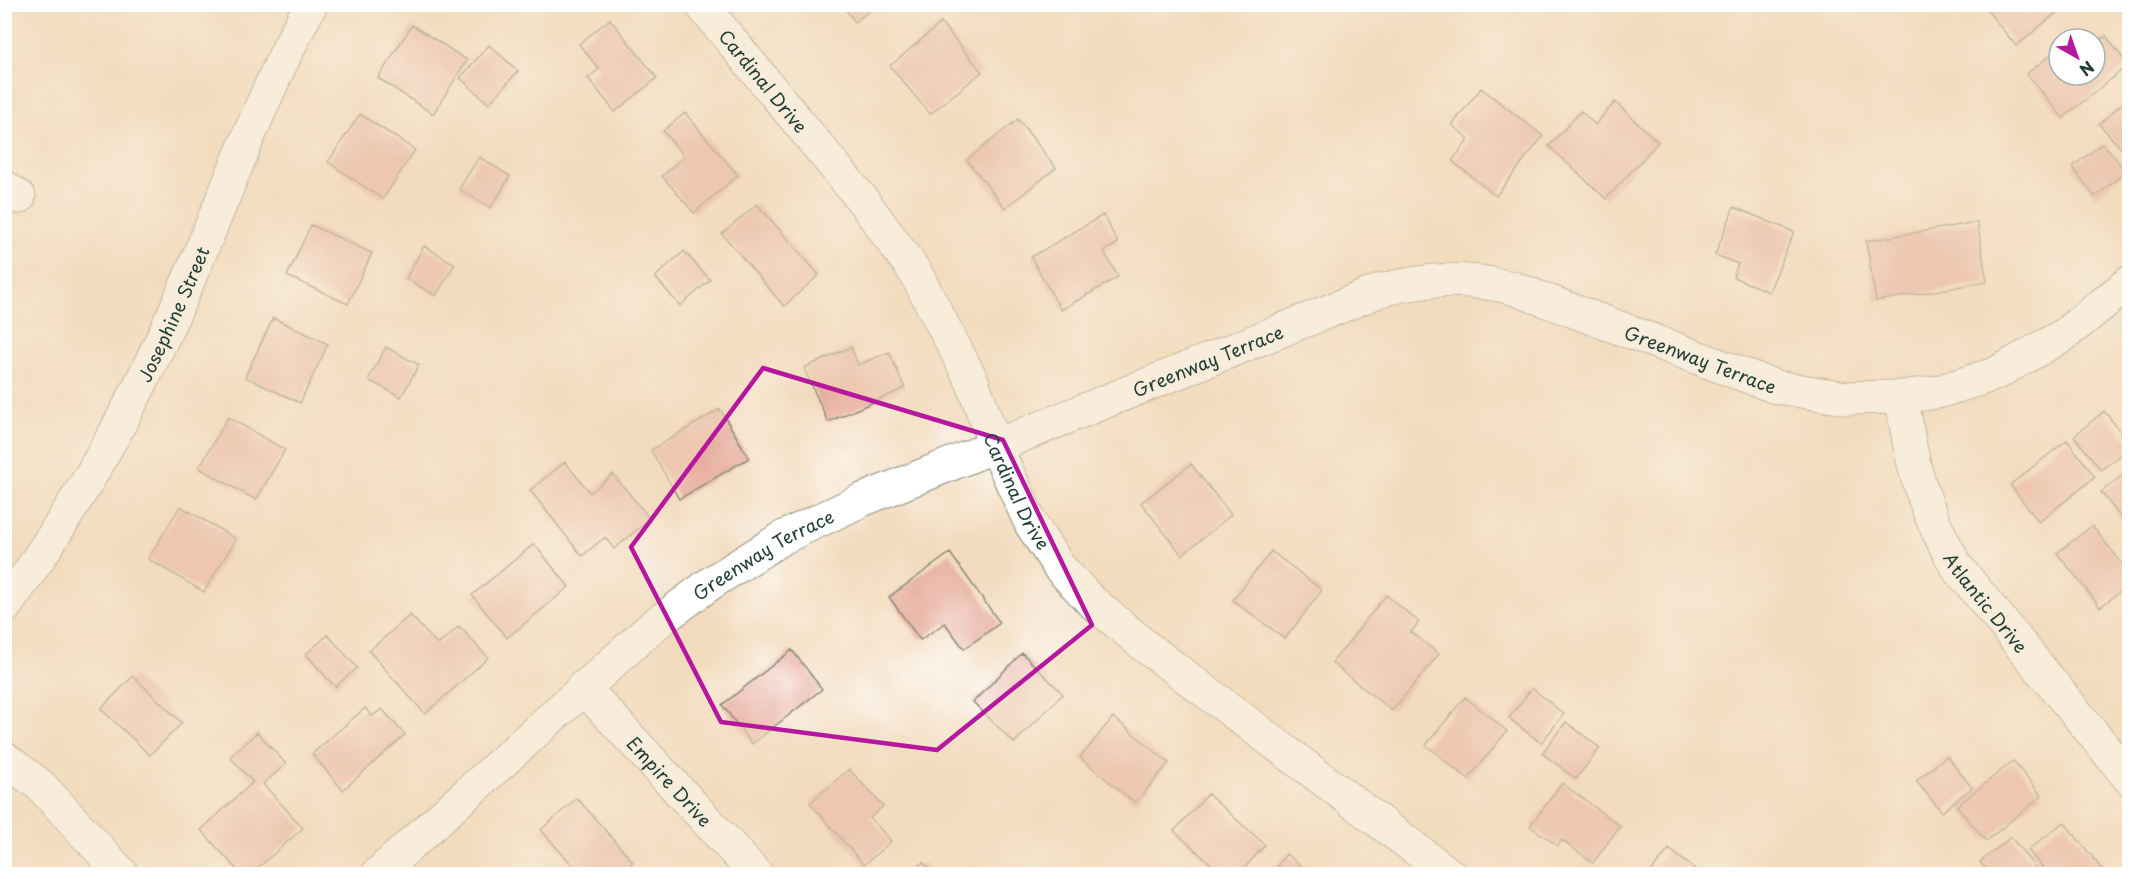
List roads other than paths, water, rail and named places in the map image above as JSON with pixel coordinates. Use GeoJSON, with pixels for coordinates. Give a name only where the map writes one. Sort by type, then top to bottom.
{"type":"FeatureCollection","features":[{"type":"Feature","properties":{"kind":"street","name":"Josephine Street"},"geometry":{"type":"LineString","coordinates":[[4,608],[72,507],[111,442],[164,336],[281,60],[311,4]]}},
{"type":"Feature","properties":{"kind":"street","name":"Cardinal Drive"},"geometry":{"type":"LineString","coordinates":[[701,4],[864,202],[915,272],[972,381],[995,445],[1031,524],[1060,568],[1090,600],[1145,646],[1449,874]]}},
{"type":"Feature","properties":{"kind":"street","name":"Greenway Terrace"},"geometry":{"type":"LineString","coordinates":[[378,874],[652,626],[711,583],[782,538],[862,500],[1381,290],[1420,281],[1473,279],[1513,288],[1776,387],[1846,398],[1902,397],[1938,392],[1995,374],[2064,335],[2130,282]]}},
{"type":"Feature","properties":{"kind":"street","name":"Atlantic Drive"},"geometry":{"type":"LineString","coordinates":[[1902,397],[1910,455],[1921,496],[1937,533],[1957,567],[2130,779]]}},
{"type":"Feature","properties":{"kind":"street","name":"Empire Drive"},"geometry":{"type":"LineString","coordinates":[[583,687],[756,874]]}},
{"type":"Feature","properties":{"kind":"street"},"geometry":{"type":"LineString","coordinates":[[4,758],[41,786],[122,874]]}}]}
